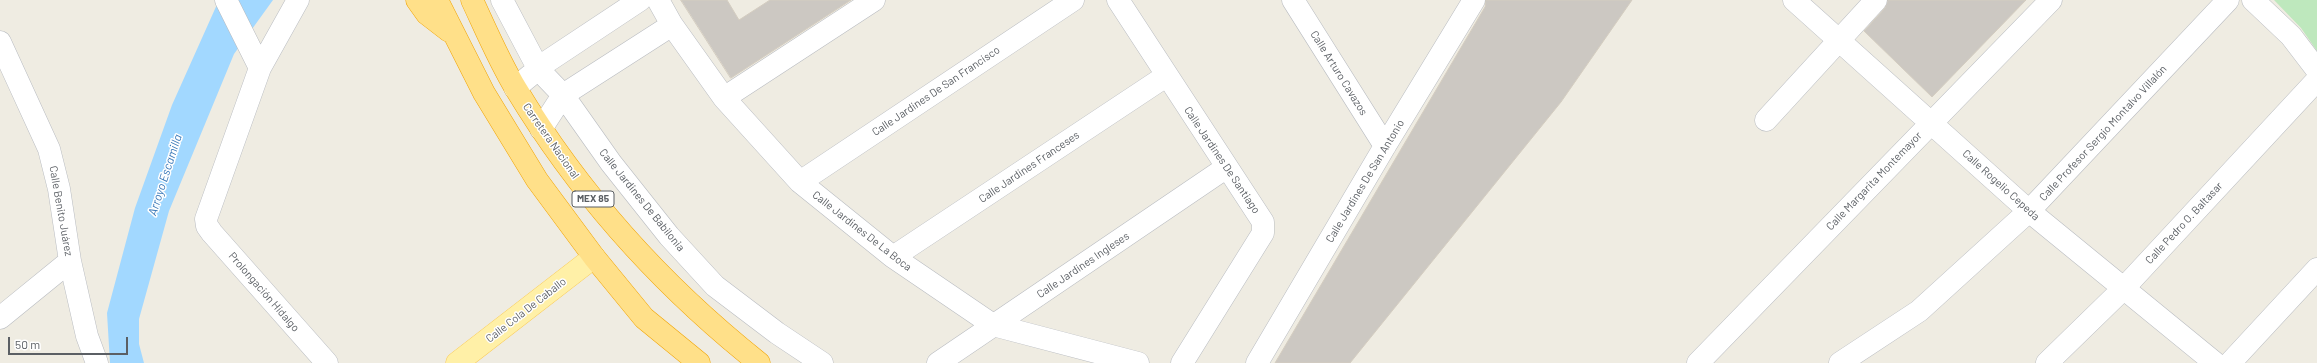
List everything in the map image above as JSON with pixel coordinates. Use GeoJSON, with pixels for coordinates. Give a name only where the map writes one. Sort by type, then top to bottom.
{"type":"FeatureCollection","features":[{"type":"Feature","properties":{"kind":"highway","name":"MEX 85"},"geometry":{"type":"LineString","coordinates":[[417,0],[427,14],[455,37]]}},
{"type":"Feature","properties":{"kind":"highway","name":"MEX 85"},"geometry":{"type":"LineString","coordinates":[[437,0],[484,92],[537,180],[594,257],[644,318],[699,363]]}},
{"type":"Feature","properties":{"kind":"highway","name":"Carretera Nacional"},"geometry":{"type":"LineString","coordinates":[[472,0],[515,88],[541,129],[602,212],[653,270],[724,335],[759,363]]}},
{"type":"Feature","properties":{"kind":"highway","name":"MEX 85"},"geometry":{"type":"LineString","coordinates":[[486,0],[498,55]]}},
{"type":"Feature","properties":{"kind":"main road","name":"Calle Cola De Caballo"},"geometry":{"type":"LineString","coordinates":[[457,363],[594,257]]}},
{"type":"Feature","properties":{"kind":"street"},"geometry":{"type":"LineString","coordinates":[[226,0],[256,60],[298,0]]}},
{"type":"Feature","properties":{"kind":"street"},"geometry":{"type":"LineString","coordinates":[[502,0],[544,66]]}},
{"type":"Feature","properties":{"kind":"street"},"geometry":{"type":"LineString","coordinates":[[515,0],[544,66]]}},
{"type":"Feature","properties":{"kind":"street"},"geometry":{"type":"LineString","coordinates":[[515,88],[544,66],[640,0]]}},
{"type":"Feature","properties":{"kind":"street","name":"Calle Jardines De La Boca"},"geometry":{"type":"LineString","coordinates":[[658,0],[672,25],[724,98],[800,182],[893,257],[993,325],[1138,363]]}},
{"type":"Feature","properties":{"kind":"street"},"geometry":{"type":"LineString","coordinates":[[724,98],[874,0]]}},
{"type":"Feature","properties":{"kind":"street","name":"Calle Jardines De San Francisco"},"geometry":{"type":"LineString","coordinates":[[800,182],[1073,0]]}},
{"type":"Feature","properties":{"kind":"street","name":"Calle Jardines De Santiago"},"geometry":{"type":"LineString","coordinates":[[1118,0],[1166,76],[1260,215],[1263,222],[1263,232],[1182,363]]}},
{"type":"Feature","properties":{"kind":"street","name":"Calle Arturo Cavazos"},"geometry":{"type":"LineString","coordinates":[[1293,0],[1385,146]]}},
{"type":"Feature","properties":{"kind":"street","name":"Calle Jardines De San Antonio"},"geometry":{"type":"LineString","coordinates":[[1257,363],[1385,146],[1474,0]]}},
{"type":"Feature","properties":{"kind":"street","name":"Calle Rogelio Cepeda"},"geometry":{"type":"LineString","coordinates":[[1794,0],[1932,122],[2029,211],[2215,363]]}},
{"type":"Feature","properties":{"kind":"street"},"geometry":{"type":"LineString","coordinates":[[1766,120],[1876,0]]}},
{"type":"Feature","properties":{"kind":"street","name":"Calle Margarita Montemayor"},"geometry":{"type":"LineString","coordinates":[[1698,363],[2051,0]]}},
{"type":"Feature","properties":{"kind":"street","name":"Calle Profesor Sergio Montalvo Villalón"},"geometry":{"type":"LineString","coordinates":[[1840,363],[1919,311],[2029,211],[2228,0]]}},
{"type":"Feature","properties":{"kind":"street"},"geometry":{"type":"LineString","coordinates":[[2253,0],[2291,36],[2317,70]]}},
{"type":"Feature","properties":{"kind":"street"},"geometry":{"type":"LineString","coordinates":[[541,129],[563,95],[672,25]]}},
{"type":"Feature","properties":{"kind":"street","name":"Calle Benito Juárez"},"geometry":{"type":"LineString","coordinates":[[0,42],[49,149],[59,188],[70,261],[87,336],[97,363]]}},
{"type":"Feature","properties":{"kind":"street","name":"Prolongación Hidalgo"},"geometry":{"type":"LineString","coordinates":[[256,60],[206,219],[206,226],[326,363]]}},
{"type":"Feature","properties":{"kind":"street","name":"Calle Jardines De Babilonia"},"geometry":{"type":"LineString","coordinates":[[544,66],[611,163],[669,236],[715,286],[777,333],[822,363]]}},
{"type":"Feature","properties":{"kind":"street","name":"Calle Jardines Franceses"},"geometry":{"type":"LineString","coordinates":[[893,257],[1166,76]]}},
{"type":"Feature","properties":{"kind":"street","name":"Calle Pedro O. Baltasar"},"geometry":{"type":"LineString","coordinates":[[2048,363],[2123,289],[2317,80]]}},
{"type":"Feature","properties":{"kind":"street","name":"Calle Jardines Ingleses"},"geometry":{"type":"LineString","coordinates":[[938,363],[1227,167]]}},
{"type":"Feature","properties":{"kind":"street"},"geometry":{"type":"LineString","coordinates":[[0,318],[70,261]]}},
{"type":"Feature","properties":{"kind":"street"},"geometry":{"type":"LineString","coordinates":[[2230,363],[2317,269]]}},
{"type":"Feature","properties":{"kind":"green space"},"geometry":{"type":"Polygon","coordinates":[[[2274,0],[2317,0],[2317,51],[2301,28],[2274,0]]]}},
{"type":"Feature","properties":{"kind":"water","name":"Arroyo Escamilla"},"geometry":{"type":"Polygon","coordinates":[[[219,0],[273,0],[234,54],[169,211],[139,319],[139,344],[144,363],[110,363],[107,313],[135,208],[172,105],[219,0]]]}},
{"type":"Feature","properties":{"kind":"building"},"geometry":{"type":"Polygon","coordinates":[[[681,0],[727,0],[739,20],[770,0],[851,0],[731,78],[681,0]]]}},
{"type":"Feature","properties":{"kind":"building"},"geometry":{"type":"Polygon","coordinates":[[[1486,0],[1632,0],[1561,102],[1350,363],[1275,363],[1485,7],[1486,0]]]}},
{"type":"Feature","properties":{"kind":"building"},"geometry":{"type":"Polygon","coordinates":[[[1888,0],[2026,0],[1932,97],[1864,31],[1885,8],[1888,0]]]}}]}
